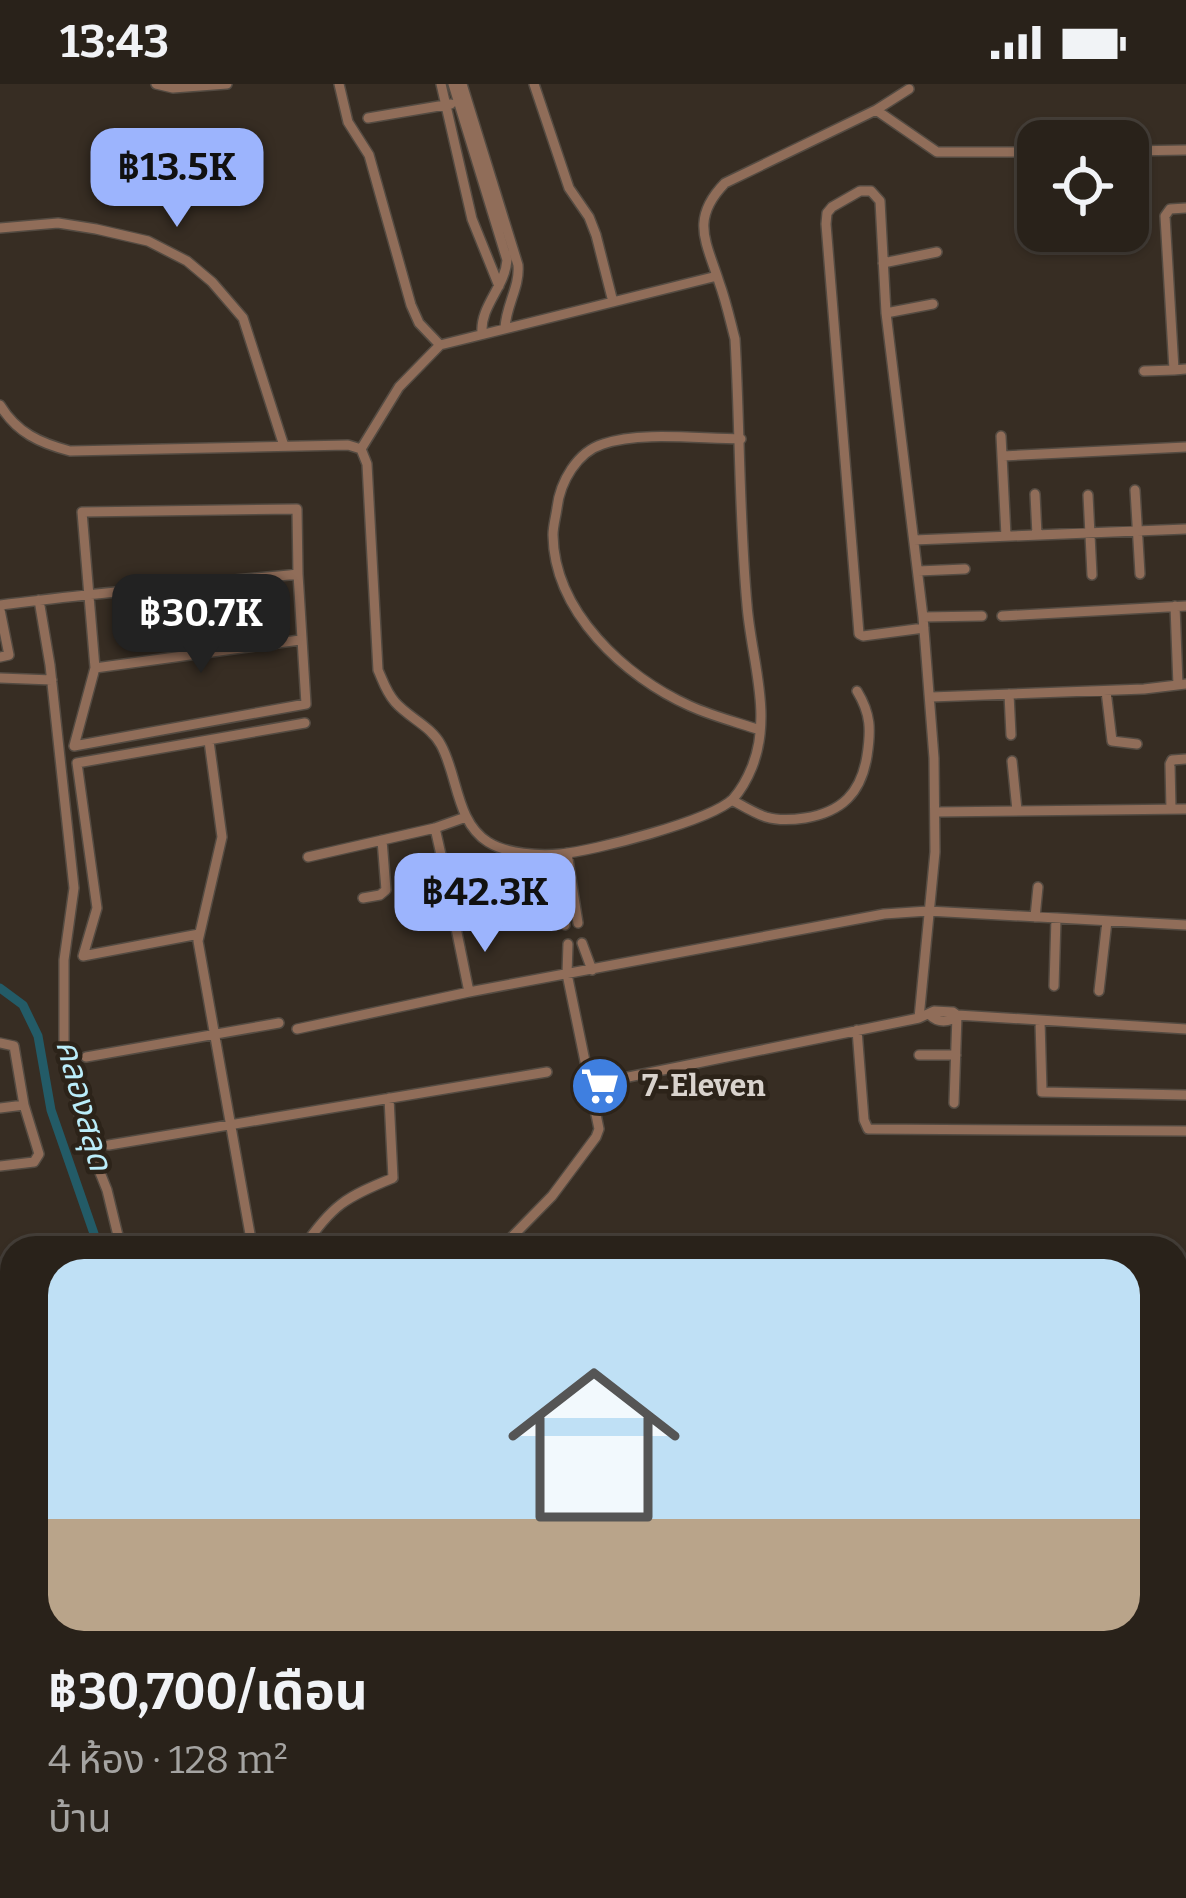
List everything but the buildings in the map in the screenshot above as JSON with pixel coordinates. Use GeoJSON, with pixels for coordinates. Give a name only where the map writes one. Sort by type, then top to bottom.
{"type":"FeatureCollection","features":[{"type":"Feature","properties":{"kind":"street"},"geometry":{"type":"LineString","coordinates":[[156,84],[173,88],[227,84]]}},
{"type":"Feature","properties":{"kind":"street"},"geometry":{"type":"LineString","coordinates":[[339,84],[348,122],[369,155],[411,305],[419,323],[440,345]]}},
{"type":"Feature","properties":{"kind":"street"},"geometry":{"type":"LineString","coordinates":[[441,84],[477,234],[499,286]]}},
{"type":"Feature","properties":{"kind":"street"},"geometry":{"type":"LineString","coordinates":[[458,84],[518,265],[520,278],[505,328]]}},
{"type":"Feature","properties":{"kind":"street"},"geometry":{"type":"LineString","coordinates":[[534,84],[569,188],[596,235],[613,302]]}},
{"type":"Feature","properties":{"kind":"street"},"geometry":{"type":"LineString","coordinates":[[361,448],[367,464],[379,670],[397,705],[442,747],[466,817],[485,841],[500,848],[568,853],[690,822],[732,800],[751,770],[760,730],[760,698],[747,605],[735,339],[704,241],[703,223],[712,197],[725,184],[909,89]]}},
{"type":"Feature","properties":{"kind":"street"},"geometry":{"type":"LineString","coordinates":[[464,103],[507,260],[506,272],[483,316],[482,333]]}},
{"type":"Feature","properties":{"kind":"street"},"geometry":{"type":"LineString","coordinates":[[368,118],[464,103]]}},
{"type":"Feature","properties":{"kind":"street"},"geometry":{"type":"LineString","coordinates":[[876,110],[937,152],[1017,152]]}},
{"type":"Feature","properties":{"kind":"street"},"geometry":{"type":"LineString","coordinates":[[1149,151],[1186,150]]}},
{"type":"Feature","properties":{"kind":"street"},"geometry":{"type":"LineString","coordinates":[[466,188],[484,185]]}},
{"type":"Feature","properties":{"kind":"street"},"geometry":{"type":"LineString","coordinates":[[924,1017],[937,812],[931,697],[924,623],[918,571],[886,314],[880,201],[865,190],[832,207],[826,224],[859,634],[863,636],[924,623],[982,616]]}},
{"type":"Feature","properties":{"kind":"street"},"geometry":{"type":"LineString","coordinates":[[1144,371],[1180,369],[1165,217],[1170,209],[1186,208]]}},
{"type":"Feature","properties":{"kind":"street"},"geometry":{"type":"LineString","coordinates":[[2,228],[58,223],[96,229],[148,241],[187,261],[243,318],[284,446]]}},
{"type":"Feature","properties":{"kind":"street"},"geometry":{"type":"LineString","coordinates":[[883,262],[937,253]]}},
{"type":"Feature","properties":{"kind":"street"},"geometry":{"type":"LineString","coordinates":[[361,448],[399,387],[440,345],[717,275]]}},
{"type":"Feature","properties":{"kind":"street"},"geometry":{"type":"LineString","coordinates":[[1169,288],[1186,287]]}},
{"type":"Feature","properties":{"kind":"street"},"geometry":{"type":"LineString","coordinates":[[886,314],[933,304]]}},
{"type":"Feature","properties":{"kind":"street"},"geometry":{"type":"LineString","coordinates":[[0,405],[24,434],[70,451],[361,448]]}},
{"type":"Feature","properties":{"kind":"street"},"geometry":{"type":"LineString","coordinates":[[1001,436],[1006,536]]}},
{"type":"Feature","properties":{"kind":"street"},"geometry":{"type":"LineString","coordinates":[[741,440],[635,439],[595,447],[565,479],[553,536],[572,601],[598,642],[654,688],[689,706],[760,730]]}},
{"type":"Feature","properties":{"kind":"street"},"geometry":{"type":"LineString","coordinates":[[1003,456],[1186,447]]}},
{"type":"Feature","properties":{"kind":"street"},"geometry":{"type":"LineString","coordinates":[[1135,490],[1140,574]]}},
{"type":"Feature","properties":{"kind":"street"},"geometry":{"type":"LineString","coordinates":[[1035,494],[1037,535]]}},
{"type":"Feature","properties":{"kind":"street"},"geometry":{"type":"LineString","coordinates":[[1088,495],[1091,575]]}},
{"type":"Feature","properties":{"kind":"street"},"geometry":{"type":"LineString","coordinates":[[297,509],[306,704],[74,746],[95,668],[89,595],[82,512],[297,509]]}},
{"type":"Feature","properties":{"kind":"street"},"geometry":{"type":"LineString","coordinates":[[914,540],[1186,529]]}},
{"type":"Feature","properties":{"kind":"street"},"geometry":{"type":"LineString","coordinates":[[918,571],[965,568]]}},
{"type":"Feature","properties":{"kind":"street"},"geometry":{"type":"LineString","coordinates":[[0,657],[9,655],[0,608],[298,574]]}},
{"type":"Feature","properties":{"kind":"street"},"geometry":{"type":"LineString","coordinates":[[40,600],[74,888],[64,960],[64,1047],[83,1130],[119,1236]]}},
{"type":"Feature","properties":{"kind":"street"},"geometry":{"type":"LineString","coordinates":[[931,697],[1182,685],[1180,606],[1002,616]]}},
{"type":"Feature","properties":{"kind":"street"},"geometry":{"type":"LineString","coordinates":[[95,668],[300,640]]}},
{"type":"Feature","properties":{"kind":"street"},"geometry":{"type":"LineString","coordinates":[[0,678],[52,680]]}},
{"type":"Feature","properties":{"kind":"street"},"geometry":{"type":"LineString","coordinates":[[732,800],[777,819],[818,816],[844,805],[862,779],[868,745],[867,708],[857,691]]}},
{"type":"Feature","properties":{"kind":"street"},"geometry":{"type":"LineString","coordinates":[[1106,691],[1112,741],[1136,744]]}},
{"type":"Feature","properties":{"kind":"street"},"geometry":{"type":"LineString","coordinates":[[1009,694],[1012,735]]}},
{"type":"Feature","properties":{"kind":"street"},"geometry":{"type":"LineString","coordinates":[[199,934],[83,956],[97,908],[77,763],[305,724]]}},
{"type":"Feature","properties":{"kind":"street"},"geometry":{"type":"LineString","coordinates":[[208,740],[222,837],[198,941],[250,1236]]}},
{"type":"Feature","properties":{"kind":"street"},"geometry":{"type":"LineString","coordinates":[[1171,809],[1169,764],[1186,759]]}},
{"type":"Feature","properties":{"kind":"street"},"geometry":{"type":"LineString","coordinates":[[1012,761],[1017,810]]}},
{"type":"Feature","properties":{"kind":"street"},"geometry":{"type":"LineString","coordinates":[[937,812],[1186,809]]}},
{"type":"Feature","properties":{"kind":"street"},"geometry":{"type":"LineString","coordinates":[[308,857],[466,817]]}},
{"type":"Feature","properties":{"kind":"street"},"geometry":{"type":"LineString","coordinates":[[435,827],[450,895]]}},
{"type":"Feature","properties":{"kind":"street"},"geometry":{"type":"LineString","coordinates":[[363,898],[386,890],[382,840]]}},
{"type":"Feature","properties":{"kind":"street"},"geometry":{"type":"LineString","coordinates":[[568,853],[578,923]]}},
{"type":"Feature","properties":{"kind":"street"},"geometry":{"type":"LineString","coordinates":[[554,854],[565,925]]}},
{"type":"Feature","properties":{"kind":"street"},"geometry":{"type":"LineString","coordinates":[[1035,917],[1038,887]]}},
{"type":"Feature","properties":{"kind":"street"},"geometry":{"type":"LineString","coordinates":[[297,1029],[884,914],[928,911],[1186,926]]}},
{"type":"Feature","properties":{"kind":"street"},"geometry":{"type":"LineString","coordinates":[[1054,986],[1056,918]]}},
{"type":"Feature","properties":{"kind":"street"},"geometry":{"type":"LineString","coordinates":[[1099,991],[1107,921]]}},
{"type":"Feature","properties":{"kind":"street"},"geometry":{"type":"LineString","coordinates":[[456,928],[469,992]]}},
{"type":"Feature","properties":{"kind":"street"},"geometry":{"type":"LineString","coordinates":[[582,943],[592,970]]}},
{"type":"Feature","properties":{"kind":"street"},"geometry":{"type":"LineString","coordinates":[[513,1236],[552,1196],[596,1137],[598,1122],[566,974],[568,944]]}},
{"type":"Feature","properties":{"kind":"street"},"geometry":{"type":"LineString","coordinates":[[589,1085],[924,1017],[934,1011],[1186,1029]]}},
{"type":"Feature","properties":{"kind":"street"},"geometry":{"type":"LineString","coordinates":[[954,1103],[957,1016]]}},
{"type":"Feature","properties":{"kind":"street"},"geometry":{"type":"LineString","coordinates":[[1040,1021],[1042,1092],[1186,1095]]}},
{"type":"Feature","properties":{"kind":"street"},"geometry":{"type":"LineString","coordinates":[[86,1057],[279,1023]]}},
{"type":"Feature","properties":{"kind":"street"},"geometry":{"type":"LineString","coordinates":[[857,1030],[868,1129],[1186,1131]]}},
{"type":"Feature","properties":{"kind":"street"},"geometry":{"type":"LineString","coordinates":[[0,1043],[14,1046],[39,1154],[34,1162],[0,1166]]}},
{"type":"Feature","properties":{"kind":"street"},"geometry":{"type":"LineString","coordinates":[[919,1055],[956,1055]]}},
{"type":"Feature","properties":{"kind":"street"},"geometry":{"type":"LineString","coordinates":[[109,1145],[547,1072]]}},
{"type":"Feature","properties":{"kind":"street"},"geometry":{"type":"LineString","coordinates":[[312,1236],[331,1210],[350,1196],[393,1178],[389,1098]]}},
{"type":"Feature","properties":{"kind":"street"},"geometry":{"type":"LineString","coordinates":[[0,1108],[24,1105]]}},
{"type":"Feature","properties":{"kind":"waterway","name":"คลองสลุด"},"geometry":{"type":"LineString","coordinates":[[0,988],[23,1005],[38,1036],[51,1110],[95,1236]]}},
{"type":"Feature","properties":{"kind":"place","name":"7-Eleven"},"geometry":{"type":"Point","coordinates":[600,1086]}}]}
